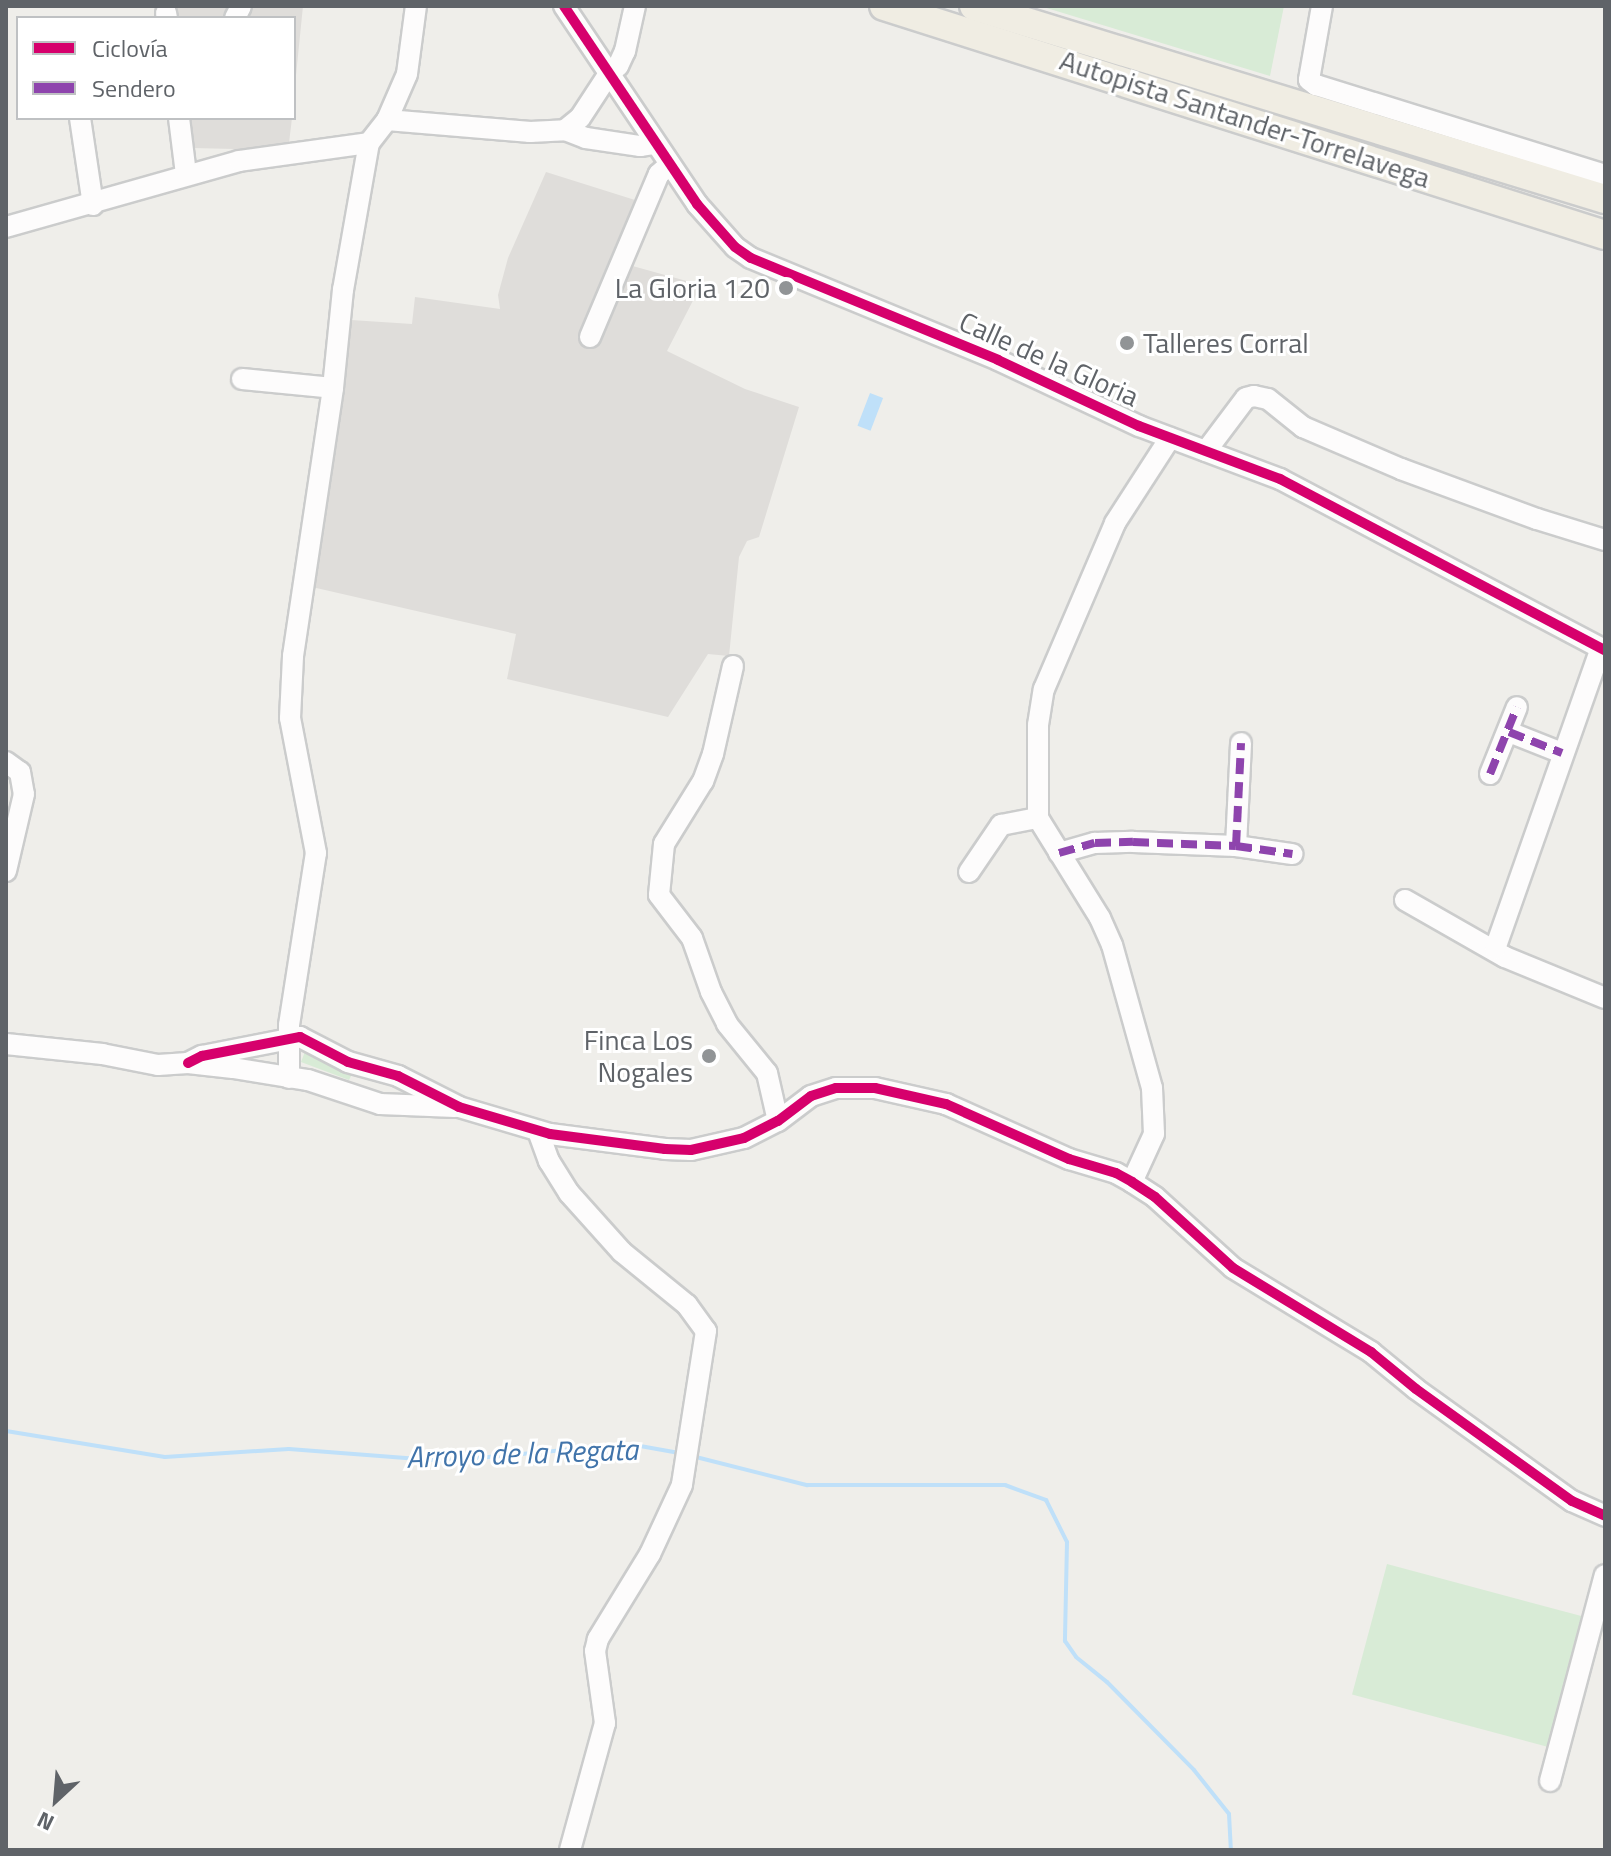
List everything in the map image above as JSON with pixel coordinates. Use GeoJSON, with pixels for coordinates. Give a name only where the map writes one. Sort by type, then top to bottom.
{"type":"FeatureCollection","features":[{"type":"Feature","properties":{"kind":"highway","name":"Autopista Santander-Torrelavega"},"geometry":{"type":"LineString","coordinates":[[884,6],[1605,235]]}},
{"type":"Feature","properties":{"kind":"highway","name":"Autopista Santander-Torrelavega"},"geometry":{"type":"LineString","coordinates":[[974,6],[1605,199]]}},
{"type":"Feature","properties":{"kind":"street"},"geometry":{"type":"LineString","coordinates":[[289,1078],[290,1038],[316,853],[294,755],[288,700],[333,388],[343,290],[369,143],[387,120],[407,74],[416,6]]}},
{"type":"Feature","properties":{"kind":"street","name":"Calle de la Gloria"},"geometry":{"type":"LineString","coordinates":[[564,6],[708,219],[751,258],[968,347],[1170,438],[1309,493],[1603,649],[1562,753],[1495,949]]}},
{"type":"Feature","properties":{"kind":"street"},"geometry":{"type":"LineString","coordinates":[[565,130],[585,111],[610,72],[618,66],[625,51],[635,6]]}},
{"type":"Feature","properties":{"kind":"street"},"geometry":{"type":"LineString","coordinates":[[1322,6],[1309,80],[1316,85],[1605,175]]}},
{"type":"Feature","properties":{"kind":"street"},"geometry":{"type":"LineString","coordinates":[[80,120],[93,205]]}},
{"type":"Feature","properties":{"kind":"street"},"geometry":{"type":"LineString","coordinates":[[179,120],[186,174]]}},
{"type":"Feature","properties":{"kind":"street"},"geometry":{"type":"LineString","coordinates":[[387,120],[530,132],[565,130],[586,138],[640,146],[655,144]]}},
{"type":"Feature","properties":{"kind":"street"},"geometry":{"type":"LineString","coordinates":[[6,227],[93,205],[186,174],[239,161],[369,143]]}},
{"type":"Feature","properties":{"kind":"street"},"geometry":{"type":"LineString","coordinates":[[590,337],[659,174],[669,165]]}},
{"type":"Feature","properties":{"kind":"street"},"geometry":{"type":"LineString","coordinates":[[242,379],[333,388]]}},
{"type":"Feature","properties":{"kind":"street"},"geometry":{"type":"LineString","coordinates":[[1206,451],[1246,398],[1268,399],[1303,427],[1401,469],[1537,519],[1605,540]]}},
{"type":"Feature","properties":{"kind":"street"},"geometry":{"type":"LineString","coordinates":[[1132,1182],[1154,1134],[1152,1088],[1112,945],[1100,918],[1038,818],[1038,725],[1044,689],[1115,523],[1170,438]]}},
{"type":"Feature","properties":{"kind":"street"},"geometry":{"type":"LineString","coordinates":[[733,666],[713,754],[703,781],[664,844],[657,880],[659,895],[692,938],[711,992],[727,1024],[767,1073],[778,1121]]}},
{"type":"Feature","properties":{"kind":"street"},"geometry":{"type":"LineString","coordinates":[[1490,774],[1517,707]]}},
{"type":"Feature","properties":{"kind":"street"},"geometry":{"type":"LineString","coordinates":[[1509,732],[1562,753]]}},
{"type":"Feature","properties":{"kind":"street"},"geometry":{"type":"LineString","coordinates":[[1236,846],[1241,743]]}},
{"type":"Feature","properties":{"kind":"street"},"geometry":{"type":"LineString","coordinates":[[6,762],[20,772],[24,794],[6,871]]}},
{"type":"Feature","properties":{"kind":"street"},"geometry":{"type":"LineString","coordinates":[[969,872],[1001,825],[1038,818]]}},
{"type":"Feature","properties":{"kind":"street"},"geometry":{"type":"LineString","coordinates":[[1059,853],[1095,843],[1133,842],[1236,846],[1292,854]]}},
{"type":"Feature","properties":{"kind":"street"},"geometry":{"type":"LineString","coordinates":[[1405,900],[1505,957],[1605,998]]}},
{"type":"Feature","properties":{"kind":"street"},"geometry":{"type":"LineString","coordinates":[[188,1063],[202,1056],[300,1037],[348,1062],[398,1076],[459,1107],[538,1131],[616,1144],[691,1150],[744,1138],[778,1121],[822,1091],[875,1088],[946,1104],[1069,1159],[1116,1173],[1132,1182],[1173,1213],[1233,1268],[1371,1352],[1416,1389],[1572,1501],[1605,1516]]}},
{"type":"Feature","properties":{"kind":"street"},"geometry":{"type":"LineString","coordinates":[[6,1044],[102,1054],[158,1065],[188,1063],[308,1080],[380,1104],[459,1107]]}},
{"type":"Feature","properties":{"kind":"street"},"geometry":{"type":"LineString","coordinates":[[538,1131],[549,1161],[569,1193],[622,1252],[702,1321],[705,1344],[682,1485],[663,1531],[598,1639],[595,1651],[605,1723],[570,1850]]}},
{"type":"Feature","properties":{"kind":"street"},"geometry":{"type":"LineString","coordinates":[[1550,1781],[1605,1575]]}},
{"type":"Feature","properties":{"kind":"shaded area"},"geometry":{"type":"Polygon","coordinates":[[[170,6],[236,6],[236,16],[170,16],[170,6]]]}},
{"type":"Feature","properties":{"kind":"shaded area"},"geometry":{"type":"Polygon","coordinates":[[[246,6],[303,6],[296,75],[296,16],[241,16],[246,6]]]}},
{"type":"Feature","properties":{"kind":"shaded area"},"geometry":{"type":"Polygon","coordinates":[[[185,120],[292,120],[289,143],[278,150],[192,148],[185,120]]]}},
{"type":"Feature","properties":{"kind":"shaded area"},"geometry":{"type":"Polygon","coordinates":[[[546,172],[635,200],[582,333],[629,265],[701,285],[667,351],[745,389],[799,407],[759,537],[747,541],[739,557],[729,656],[708,654],[668,717],[507,679],[516,634],[312,587],[351,320],[412,324],[415,297],[500,309],[498,295],[508,258],[546,172]]]}},
{"type":"Feature","properties":{"kind":"green space"},"geometry":{"type":"Polygon","coordinates":[[[1040,6],[1284,6],[1270,76],[1040,6]]]}},
{"type":"Feature","properties":{"kind":"green space"},"geometry":{"type":"Polygon","coordinates":[[[306,1049],[352,1074],[349,1080],[301,1062],[306,1049]]]}},
{"type":"Feature","properties":{"kind":"green space"},"geometry":{"type":"Polygon","coordinates":[[[1387,1564],[1584,1617],[1549,1747],[1352,1694],[1387,1564]]]}},
{"type":"Feature","properties":{"kind":"water"},"geometry":{"type":"Polygon","coordinates":[[[870,393],[883,398],[871,431],[857,426],[870,393]]]}},
{"type":"Feature","properties":{"kind":"waterway","name":"Arroyo de la Regata"},"geometry":{"type":"LineString","coordinates":[[6,1431],[165,1457],[289,1449],[445,1461],[629,1444],[679,1453]]}},
{"type":"Feature","properties":{"kind":"waterway","name":"Arroyo de la Regata"},"geometry":{"type":"LineString","coordinates":[[692,1456],[807,1485],[1005,1485],[1046,1500],[1067,1542],[1065,1641],[1076,1657],[1107,1682],[1194,1770],[1229,1814],[1231,1850]]}},
{"type":"Feature","properties":{"kind":"marked path"},"geometry":{"type":"LineString","coordinates":[[1490,774],[1517,707]]}},
{"type":"Feature","properties":{"kind":"marked path"},"geometry":{"type":"LineString","coordinates":[[1509,732],[1562,753]]}},
{"type":"Feature","properties":{"kind":"marked path"},"geometry":{"type":"LineString","coordinates":[[1236,846],[1241,743]]}},
{"type":"Feature","properties":{"kind":"marked path"},"geometry":{"type":"LineString","coordinates":[[1059,853],[1095,843],[1133,842],[1236,846],[1292,854]]}},
{"type":"Feature","properties":{"kind":"cycle path"},"geometry":{"type":"LineString","coordinates":[[564,6],[697,204],[735,247],[751,258],[998,360],[1139,426],[1280,479],[1605,650]]}},
{"type":"Feature","properties":{"kind":"cycle path"},"geometry":{"type":"LineString","coordinates":[[188,1063],[202,1056],[300,1037],[348,1062],[398,1076],[459,1107],[550,1134],[665,1149],[691,1150],[744,1138],[778,1121],[811,1096],[836,1088],[875,1088],[946,1104],[1069,1159],[1116,1173],[1132,1182],[1155,1197],[1233,1268],[1371,1352],[1416,1389],[1572,1501],[1605,1516]]}},
{"type":"Feature","properties":{"kind":"place","name":"La Gloria 120"},"geometry":{"type":"Point","coordinates":[786,288]}},
{"type":"Feature","properties":{"kind":"place","name":"Talleres Corral"},"geometry":{"type":"Point","coordinates":[1127,343]}},
{"type":"Feature","properties":{"kind":"place","name":"Finca Los Nogales"},"geometry":{"type":"Point","coordinates":[709,1056]}}]}
